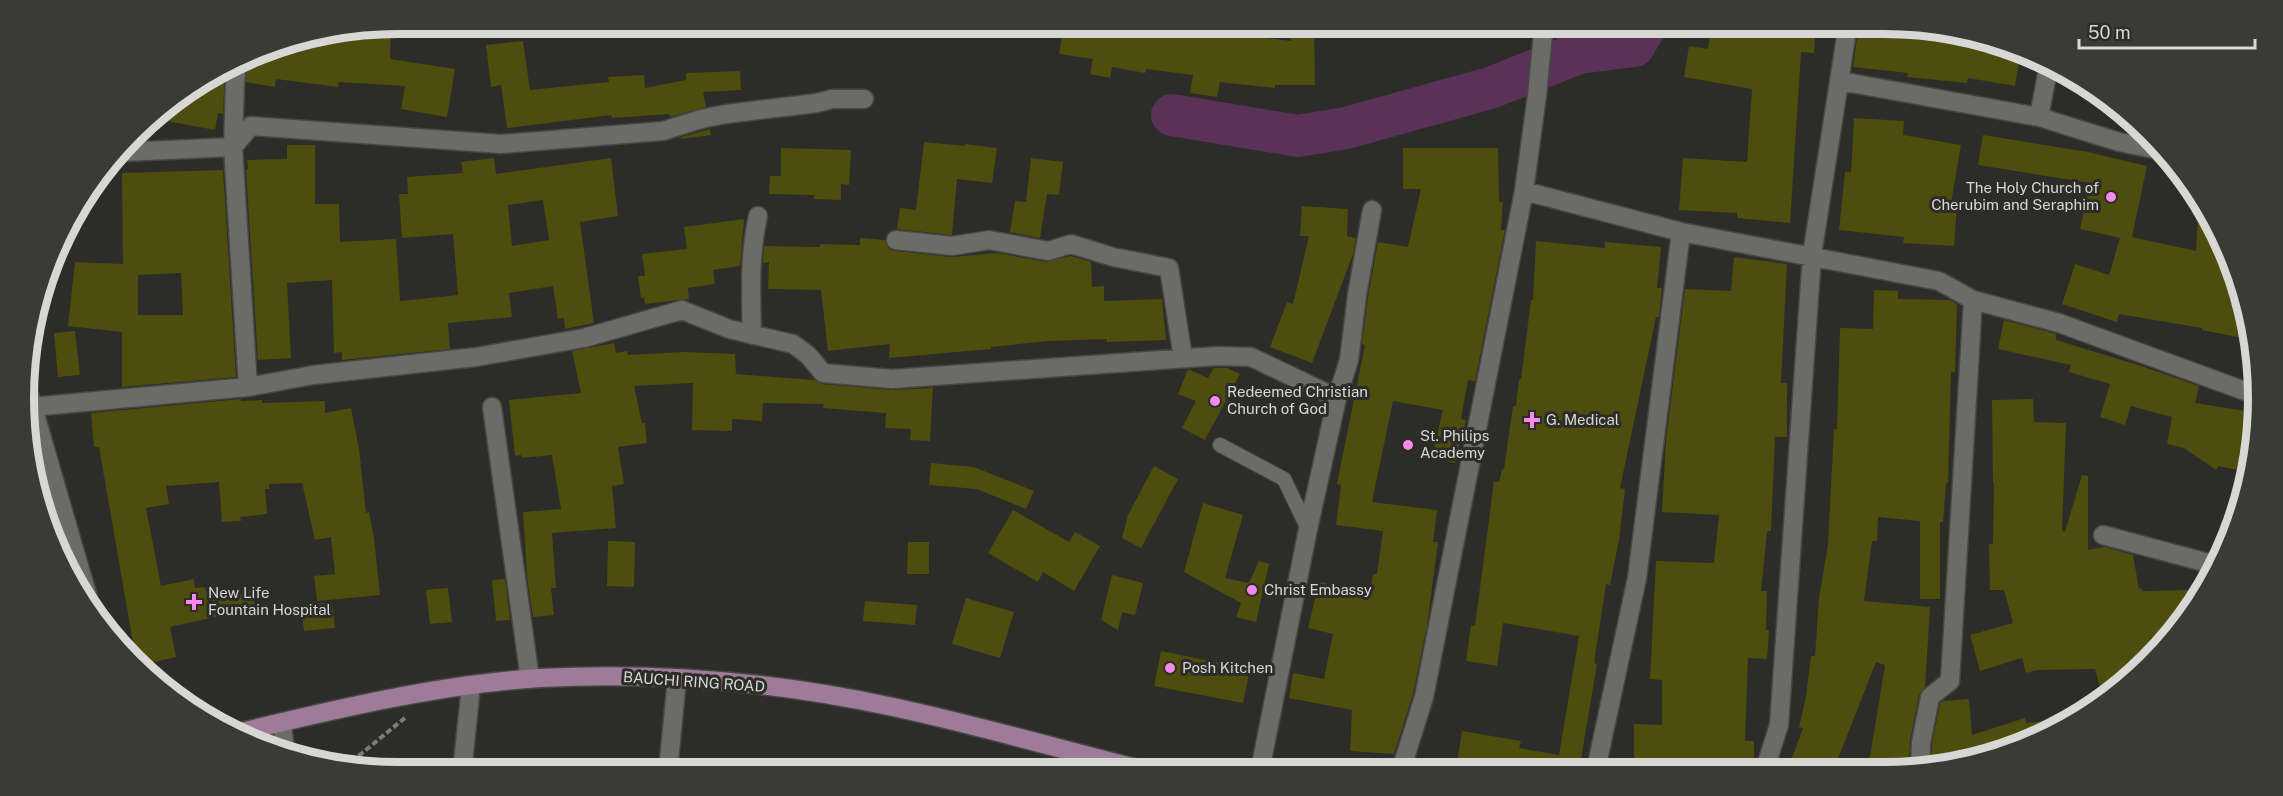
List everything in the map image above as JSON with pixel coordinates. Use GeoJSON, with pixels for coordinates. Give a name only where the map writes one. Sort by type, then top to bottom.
{"type":"FeatureCollection","features":[{"type":"Feature","properties":{"kind":"main road","name":"BAUCHI RING ROAD"},"geometry":{"type":"LineString","coordinates":[[250,730],[345,708],[471,686],[530,679],[592,677],[677,679],[750,684],[893,707],[1111,762]]}},
{"type":"Feature","properties":{"kind":"street"},"geometry":{"type":"LineString","coordinates":[[1404,762],[1424,697],[1524,191],[1543,34]]}},
{"type":"Feature","properties":{"kind":"street"},"geometry":{"type":"LineString","coordinates":[[1768,762],[1779,725],[1812,255],[1847,34]]}},
{"type":"Feature","properties":{"kind":"street"},"geometry":{"type":"LineString","coordinates":[[236,72],[233,147],[248,387]]}},
{"type":"Feature","properties":{"kind":"street"},"geometry":{"type":"LineString","coordinates":[[2039,117],[2047,73]]}},
{"type":"Feature","properties":{"kind":"street"},"geometry":{"type":"LineString","coordinates":[[1840,81],[2039,117],[2119,142],[2148,148]]}},
{"type":"Feature","properties":{"kind":"street"},"geometry":{"type":"LineString","coordinates":[[131,152],[233,147],[251,126],[501,144],[663,131],[726,114],[832,99],[864,99]]}},
{"type":"Feature","properties":{"kind":"street"},"geometry":{"type":"LineString","coordinates":[[1524,191],[1681,232],[1812,255],[1939,281],[1973,300],[2059,323],[2248,392]]}},
{"type":"Feature","properties":{"kind":"street"},"geometry":{"type":"LineString","coordinates":[[1262,762],[1308,529],[1337,398],[1349,360],[1372,210]]}},
{"type":"Feature","properties":{"kind":"street"},"geometry":{"type":"LineString","coordinates":[[752,334],[750,275],[758,216]]}},
{"type":"Feature","properties":{"kind":"street"},"geometry":{"type":"LineString","coordinates":[[1598,762],[1637,578],[1681,232]]}},
{"type":"Feature","properties":{"kind":"street"},"geometry":{"type":"LineString","coordinates":[[896,240],[952,246],[989,240],[1047,251],[1071,244],[1113,257],[1169,268],[1183,358]]}},
{"type":"Feature","properties":{"kind":"street"},"geometry":{"type":"LineString","coordinates":[[1920,760],[1921,743],[1930,697],[1950,681],[1973,300]]}},
{"type":"Feature","properties":{"kind":"street"},"geometry":{"type":"LineString","coordinates":[[34,403],[248,387],[313,375],[476,357],[584,338],[682,310],[729,329],[793,344],[808,355],[823,373],[892,379],[1183,358],[1251,357],[1337,398]]}},
{"type":"Feature","properties":{"kind":"street"},"geometry":{"type":"LineString","coordinates":[[492,407],[530,679]]}},
{"type":"Feature","properties":{"kind":"street"},"geometry":{"type":"LineString","coordinates":[[35,416],[83,580]]}},
{"type":"Feature","properties":{"kind":"street"},"geometry":{"type":"LineString","coordinates":[[2103,534],[2209,563]]}},
{"type":"Feature","properties":{"kind":"street"},"geometry":{"type":"LineString","coordinates":[[669,762],[677,679]]}},
{"type":"Feature","properties":{"kind":"street"},"geometry":{"type":"LineString","coordinates":[[463,762],[471,686]]}},
{"type":"Feature","properties":{"kind":"street"},"geometry":{"type":"LineString","coordinates":[[282,722],[284,743]]}},
{"type":"Feature","properties":{"kind":"lane"},"geometry":{"type":"LineString","coordinates":[[1220,445],[1284,479],[1308,529]]}},
{"type":"Feature","properties":{"kind":"path"},"geometry":{"type":"LineString","coordinates":[[354,758],[437,692]]}},
{"type":"Feature","properties":{"kind":"building"},"geometry":{"type":"Polygon","coordinates":[[[391,34],[390,59],[455,69],[447,117],[401,109],[405,86],[339,82],[338,87],[276,79],[275,87],[246,82],[247,68],[259,62],[327,41],[374,35],[391,34]]]}},
{"type":"Feature","properties":{"kind":"building"},"geometry":{"type":"Polygon","coordinates":[[[1062,34],[1230,34],[1291,41],[1291,34],[1314,34],[1315,85],[1275,85],[1275,88],[1220,82],[1217,97],[1190,93],[1193,75],[1146,69],[1145,73],[1112,67],[1110,78],[1090,74],[1093,59],[1059,54],[1062,34]]]}},
{"type":"Feature","properties":{"kind":"building"},"geometry":{"type":"Polygon","coordinates":[[[1710,34],[1815,34],[1814,53],[1801,52],[1790,223],[1737,218],[1737,213],[1679,210],[1683,158],[1747,162],[1752,89],[1684,77],[1689,46],[1708,49],[1710,34]]]}},
{"type":"Feature","properties":{"kind":"building"},"geometry":{"type":"Polygon","coordinates":[[[1858,34],[1904,35],[1956,41],[2019,60],[2015,86],[1968,78],[1967,83],[1907,77],[1908,73],[1853,67],[1858,34]]]}},
{"type":"Feature","properties":{"kind":"building"},"geometry":{"type":"Polygon","coordinates":[[[523,41],[530,90],[609,82],[608,77],[644,75],[645,88],[686,80],[686,73],[740,71],[741,90],[703,92],[706,107],[670,117],[669,114],[612,118],[611,115],[507,128],[501,85],[491,87],[486,45],[523,41]]]}},
{"type":"Feature","properties":{"kind":"building"},"geometry":{"type":"Polygon","coordinates":[[[225,78],[223,114],[218,113],[215,130],[164,121],[196,96],[225,78]]]}},
{"type":"Feature","properties":{"kind":"building"},"geometry":{"type":"Polygon","coordinates":[[[1854,118],[1904,121],[1903,135],[1961,145],[1951,203],[1957,204],[1954,246],[1903,243],[1904,237],[1839,230],[1845,172],[1851,172],[1854,118]]]}},
{"type":"Feature","properties":{"kind":"building"},"geometry":{"type":"Polygon","coordinates":[[[710,129],[711,135],[681,139],[681,137],[710,129]]]}},
{"type":"Feature","properties":{"kind":"building"},"geometry":{"type":"Polygon","coordinates":[[[1983,135],[2088,152],[2147,166],[2132,237],[2196,251],[2198,213],[2221,259],[2229,281],[2243,338],[2202,330],[2202,328],[2119,314],[2117,322],[2062,304],[2075,264],[2109,275],[2120,238],[2080,229],[2090,183],[1978,165],[1983,135]]]}},
{"type":"Feature","properties":{"kind":"building"},"geometry":{"type":"Polygon","coordinates":[[[924,142],[997,148],[992,183],[957,179],[952,235],[897,229],[900,208],[916,210],[924,142]]]}},
{"type":"Feature","properties":{"kind":"building"},"geometry":{"type":"Polygon","coordinates":[[[287,145],[315,145],[315,204],[339,204],[340,242],[396,239],[400,301],[458,295],[453,234],[402,238],[399,194],[408,194],[407,177],[463,173],[461,162],[494,158],[496,174],[611,158],[618,216],[580,222],[594,323],[565,329],[564,318],[558,319],[553,286],[509,293],[512,317],[448,323],[450,349],[342,360],[342,352],[334,353],[332,280],[287,283],[291,358],[258,360],[247,160],[287,159],[287,145]],[[543,200],[508,205],[512,246],[549,240],[543,200]]]}},
{"type":"Feature","properties":{"kind":"building"},"geometry":{"type":"Polygon","coordinates":[[[781,148],[851,150],[849,185],[841,184],[841,200],[814,199],[814,195],[769,194],[770,176],[781,176],[781,148]]]}},
{"type":"Feature","properties":{"kind":"building"},"geometry":{"type":"Polygon","coordinates":[[[1403,148],[1498,148],[1499,202],[1503,202],[1501,230],[1505,230],[1475,381],[1468,380],[1461,419],[1466,420],[1455,463],[1432,457],[1443,410],[1393,401],[1372,502],[1437,510],[1433,542],[1438,542],[1427,626],[1413,694],[1394,754],[1350,751],[1352,710],[1289,698],[1293,673],[1324,679],[1333,634],[1308,628],[1319,582],[1370,593],[1373,574],[1377,574],[1383,531],[1336,525],[1341,485],[1337,484],[1365,345],[1362,344],[1378,242],[1408,247],[1421,189],[1403,189],[1403,148]]]}},
{"type":"Feature","properties":{"kind":"building"},"geometry":{"type":"Polygon","coordinates":[[[1031,158],[1063,162],[1059,195],[1047,194],[1040,238],[1010,232],[1015,201],[1026,202],[1031,158]]]}},
{"type":"Feature","properties":{"kind":"building"},"geometry":{"type":"Polygon","coordinates":[[[223,170],[236,377],[122,387],[122,332],[68,326],[75,262],[123,264],[122,173],[223,170]],[[181,273],[138,275],[138,315],[183,315],[181,273]]]}},
{"type":"Feature","properties":{"kind":"building"},"geometry":{"type":"Polygon","coordinates":[[[1302,206],[1348,209],[1347,236],[1356,238],[1353,254],[1312,363],[1270,347],[1287,302],[1293,304],[1309,236],[1300,236],[1302,206]]]}},
{"type":"Feature","properties":{"kind":"building"},"geometry":{"type":"Polygon","coordinates":[[[744,219],[740,266],[713,270],[715,284],[688,288],[689,299],[645,304],[644,297],[641,298],[638,276],[645,276],[642,254],[687,249],[684,227],[744,219]]]}},
{"type":"Feature","properties":{"kind":"building"},"geometry":{"type":"Polygon","coordinates":[[[860,238],[885,240],[889,249],[895,251],[951,257],[997,253],[1046,262],[1071,256],[1091,262],[1092,287],[1104,286],[1104,301],[1162,299],[1166,340],[1048,341],[991,347],[991,349],[889,358],[890,344],[828,351],[821,290],[768,289],[769,262],[763,263],[764,246],[860,245],[860,238]]]}},
{"type":"Feature","properties":{"kind":"building"},"geometry":{"type":"Polygon","coordinates":[[[1536,241],[1605,248],[1605,242],[1661,247],[1657,288],[1662,288],[1659,317],[1656,317],[1620,488],[1625,489],[1619,540],[1610,585],[1606,584],[1594,663],[1597,664],[1581,759],[1587,760],[1587,762],[1457,762],[1462,731],[1521,741],[1519,748],[1559,755],[1579,636],[1503,623],[1497,666],[1466,661],[1471,625],[1475,626],[1494,481],[1499,482],[1502,469],[1504,469],[1513,406],[1516,406],[1519,379],[1521,379],[1531,300],[1533,300],[1536,241]]]}},
{"type":"Feature","properties":{"kind":"building"},"geometry":{"type":"Polygon","coordinates":[[[1734,257],[1787,264],[1781,383],[1787,383],[1787,437],[1775,437],[1771,531],[1767,531],[1761,591],[1767,591],[1766,630],[1769,630],[1767,659],[1748,658],[1745,741],[1754,741],[1754,762],[1634,762],[1634,724],[1662,725],[1662,680],[1650,679],[1656,561],[1714,563],[1719,515],[1662,512],[1666,440],[1685,289],[1731,291],[1734,257]]]}},
{"type":"Feature","properties":{"kind":"building"},"geometry":{"type":"Polygon","coordinates":[[[1874,290],[1898,291],[1898,299],[1950,300],[1957,304],[1955,372],[1951,372],[1948,483],[1946,483],[1943,522],[1940,522],[1940,599],[1920,599],[1920,521],[1878,517],[1877,541],[1872,541],[1864,601],[1930,607],[1925,687],[1919,695],[1910,741],[1909,761],[1869,762],[1885,665],[1876,662],[1837,762],[1791,762],[1803,728],[1799,727],[1806,697],[1811,656],[1815,656],[1819,598],[1828,545],[1834,429],[1837,429],[1840,328],[1873,329],[1874,290]]]}},
{"type":"Feature","properties":{"kind":"building"},"geometry":{"type":"Polygon","coordinates":[[[2004,320],[2056,334],[2056,340],[2199,386],[2195,403],[2248,411],[2242,471],[2218,466],[2216,470],[2184,448],[2167,444],[2172,417],[2131,406],[2125,425],[2100,417],[2110,384],[2069,372],[2071,365],[1998,349],[2004,320]]]}},
{"type":"Feature","properties":{"kind":"building"},"geometry":{"type":"Polygon","coordinates":[[[75,331],[80,375],[58,377],[54,333],[75,331]]]}},
{"type":"Feature","properties":{"kind":"building"},"geometry":{"type":"Polygon","coordinates":[[[614,343],[616,353],[627,351],[628,355],[684,352],[735,354],[736,374],[814,380],[822,384],[891,390],[933,388],[930,441],[910,440],[911,429],[885,428],[886,413],[823,408],[824,404],[763,403],[762,421],[732,419],[732,431],[692,430],[693,383],[634,386],[642,423],[645,423],[647,443],[618,447],[624,484],[612,486],[616,528],[552,533],[556,588],[551,588],[554,615],[533,617],[527,576],[523,512],[561,509],[552,455],[522,458],[521,455],[515,456],[509,400],[581,393],[572,351],[614,343]]]}},
{"type":"Feature","properties":{"kind":"building"},"geometry":{"type":"Polygon","coordinates":[[[1214,368],[1227,368],[1240,374],[1205,440],[1182,428],[1196,401],[1178,394],[1188,369],[1208,378],[1214,368]]]}},
{"type":"Feature","properties":{"kind":"building"},"geometry":{"type":"Polygon","coordinates":[[[241,399],[241,401],[262,400],[262,403],[325,401],[325,413],[351,408],[359,449],[366,513],[369,512],[374,538],[380,595],[317,601],[314,576],[335,574],[331,537],[315,540],[302,483],[269,484],[269,489],[265,489],[267,514],[240,517],[241,521],[222,522],[219,482],[166,486],[169,504],[146,508],[161,586],[194,579],[195,588],[205,587],[208,599],[252,590],[256,611],[238,615],[237,612],[170,627],[176,657],[149,663],[134,647],[99,447],[94,447],[91,413],[241,399]]]}},
{"type":"Feature","properties":{"kind":"building"},"geometry":{"type":"Polygon","coordinates":[[[2033,399],[2034,422],[2066,423],[2062,531],[2065,532],[2082,475],[2088,476],[2088,550],[2105,547],[2133,555],[2139,589],[2142,588],[2142,591],[2191,590],[2187,600],[2158,638],[2125,671],[2101,690],[2095,669],[2037,670],[2026,673],[2022,658],[1980,671],[1970,635],[2013,623],[2004,590],[1990,590],[1989,544],[1993,544],[1994,483],[1992,400],[2033,399]]]}},
{"type":"Feature","properties":{"kind":"building"},"geometry":{"type":"Polygon","coordinates":[[[931,463],[974,467],[1034,491],[1026,509],[977,489],[929,485],[931,463]]]}},
{"type":"Feature","properties":{"kind":"building"},"geometry":{"type":"Polygon","coordinates":[[[1154,466],[1178,479],[1141,548],[1122,538],[1128,515],[1154,466]]]}},
{"type":"Feature","properties":{"kind":"building"},"geometry":{"type":"Polygon","coordinates":[[[1203,503],[1243,515],[1225,578],[1249,583],[1259,561],[1269,564],[1256,622],[1236,617],[1241,603],[1184,572],[1203,503]]]}},
{"type":"Feature","properties":{"kind":"building"},"geometry":{"type":"Polygon","coordinates":[[[1013,510],[1069,542],[1075,532],[1100,546],[1074,591],[1043,572],[1038,582],[988,553],[1013,510]]]}},
{"type":"Feature","properties":{"kind":"building"},"geometry":{"type":"Polygon","coordinates":[[[608,541],[635,542],[634,587],[607,586],[608,541]]]}},
{"type":"Feature","properties":{"kind":"building"},"geometry":{"type":"Polygon","coordinates":[[[908,542],[929,542],[929,574],[907,574],[908,542]]]}},
{"type":"Feature","properties":{"kind":"building"},"geometry":{"type":"Polygon","coordinates":[[[1112,575],[1143,583],[1135,615],[1122,612],[1118,630],[1101,620],[1112,575]]]}},
{"type":"Feature","properties":{"kind":"building"},"geometry":{"type":"Polygon","coordinates":[[[505,579],[510,620],[496,621],[492,580],[505,579]]]}},
{"type":"Feature","properties":{"kind":"building"},"geometry":{"type":"Polygon","coordinates":[[[448,588],[452,622],[430,624],[426,590],[448,588]]]}},
{"type":"Feature","properties":{"kind":"building"},"geometry":{"type":"Polygon","coordinates":[[[966,598],[1014,612],[1000,658],[952,644],[966,598]]]}},
{"type":"Feature","properties":{"kind":"building"},"geometry":{"type":"Polygon","coordinates":[[[865,601],[917,605],[915,625],[863,621],[865,601]]]}},
{"type":"Feature","properties":{"kind":"building"},"geometry":{"type":"Polygon","coordinates":[[[332,602],[335,628],[304,631],[301,605],[332,602]]]}},
{"type":"Feature","properties":{"kind":"building"},"geometry":{"type":"Polygon","coordinates":[[[1161,651],[1250,669],[1243,703],[1154,686],[1161,651]]]}},
{"type":"Feature","properties":{"kind":"building"},"geometry":{"type":"Polygon","coordinates":[[[1969,699],[1972,735],[2025,718],[2026,723],[2053,720],[2002,742],[1956,755],[1931,758],[1940,703],[1969,699]]]}},
{"type":"Feature","properties":{"kind":"waterway"},"geometry":{"type":"LineString","coordinates":[[1172,115],[1298,136],[1346,128],[1490,88],[1579,53],[1634,46],[1641,34]]}},
{"type":"Feature","properties":{"kind":"place","name":"The Holy Church of Cherubim and Seraphim"},"geometry":{"type":"Point","coordinates":[2111,197]}},
{"type":"Feature","properties":{"kind":"place","name":"Redeemed Christian Church of God"},"geometry":{"type":"Point","coordinates":[1215,401]}},
{"type":"Feature","properties":{"kind":"place","name":"G. Medical"},"geometry":{"type":"Point","coordinates":[1532,420]}},
{"type":"Feature","properties":{"kind":"place","name":"St. Philips Academy"},"geometry":{"type":"Point","coordinates":[1408,445]}},
{"type":"Feature","properties":{"kind":"place","name":"Christ Embassy"},"geometry":{"type":"Point","coordinates":[1252,590]}},
{"type":"Feature","properties":{"kind":"place","name":"New Life Fountain Hospital"},"geometry":{"type":"Point","coordinates":[194,602]}},
{"type":"Feature","properties":{"kind":"place","name":"Posh Kitchen"},"geometry":{"type":"Point","coordinates":[1170,668]}}]}
